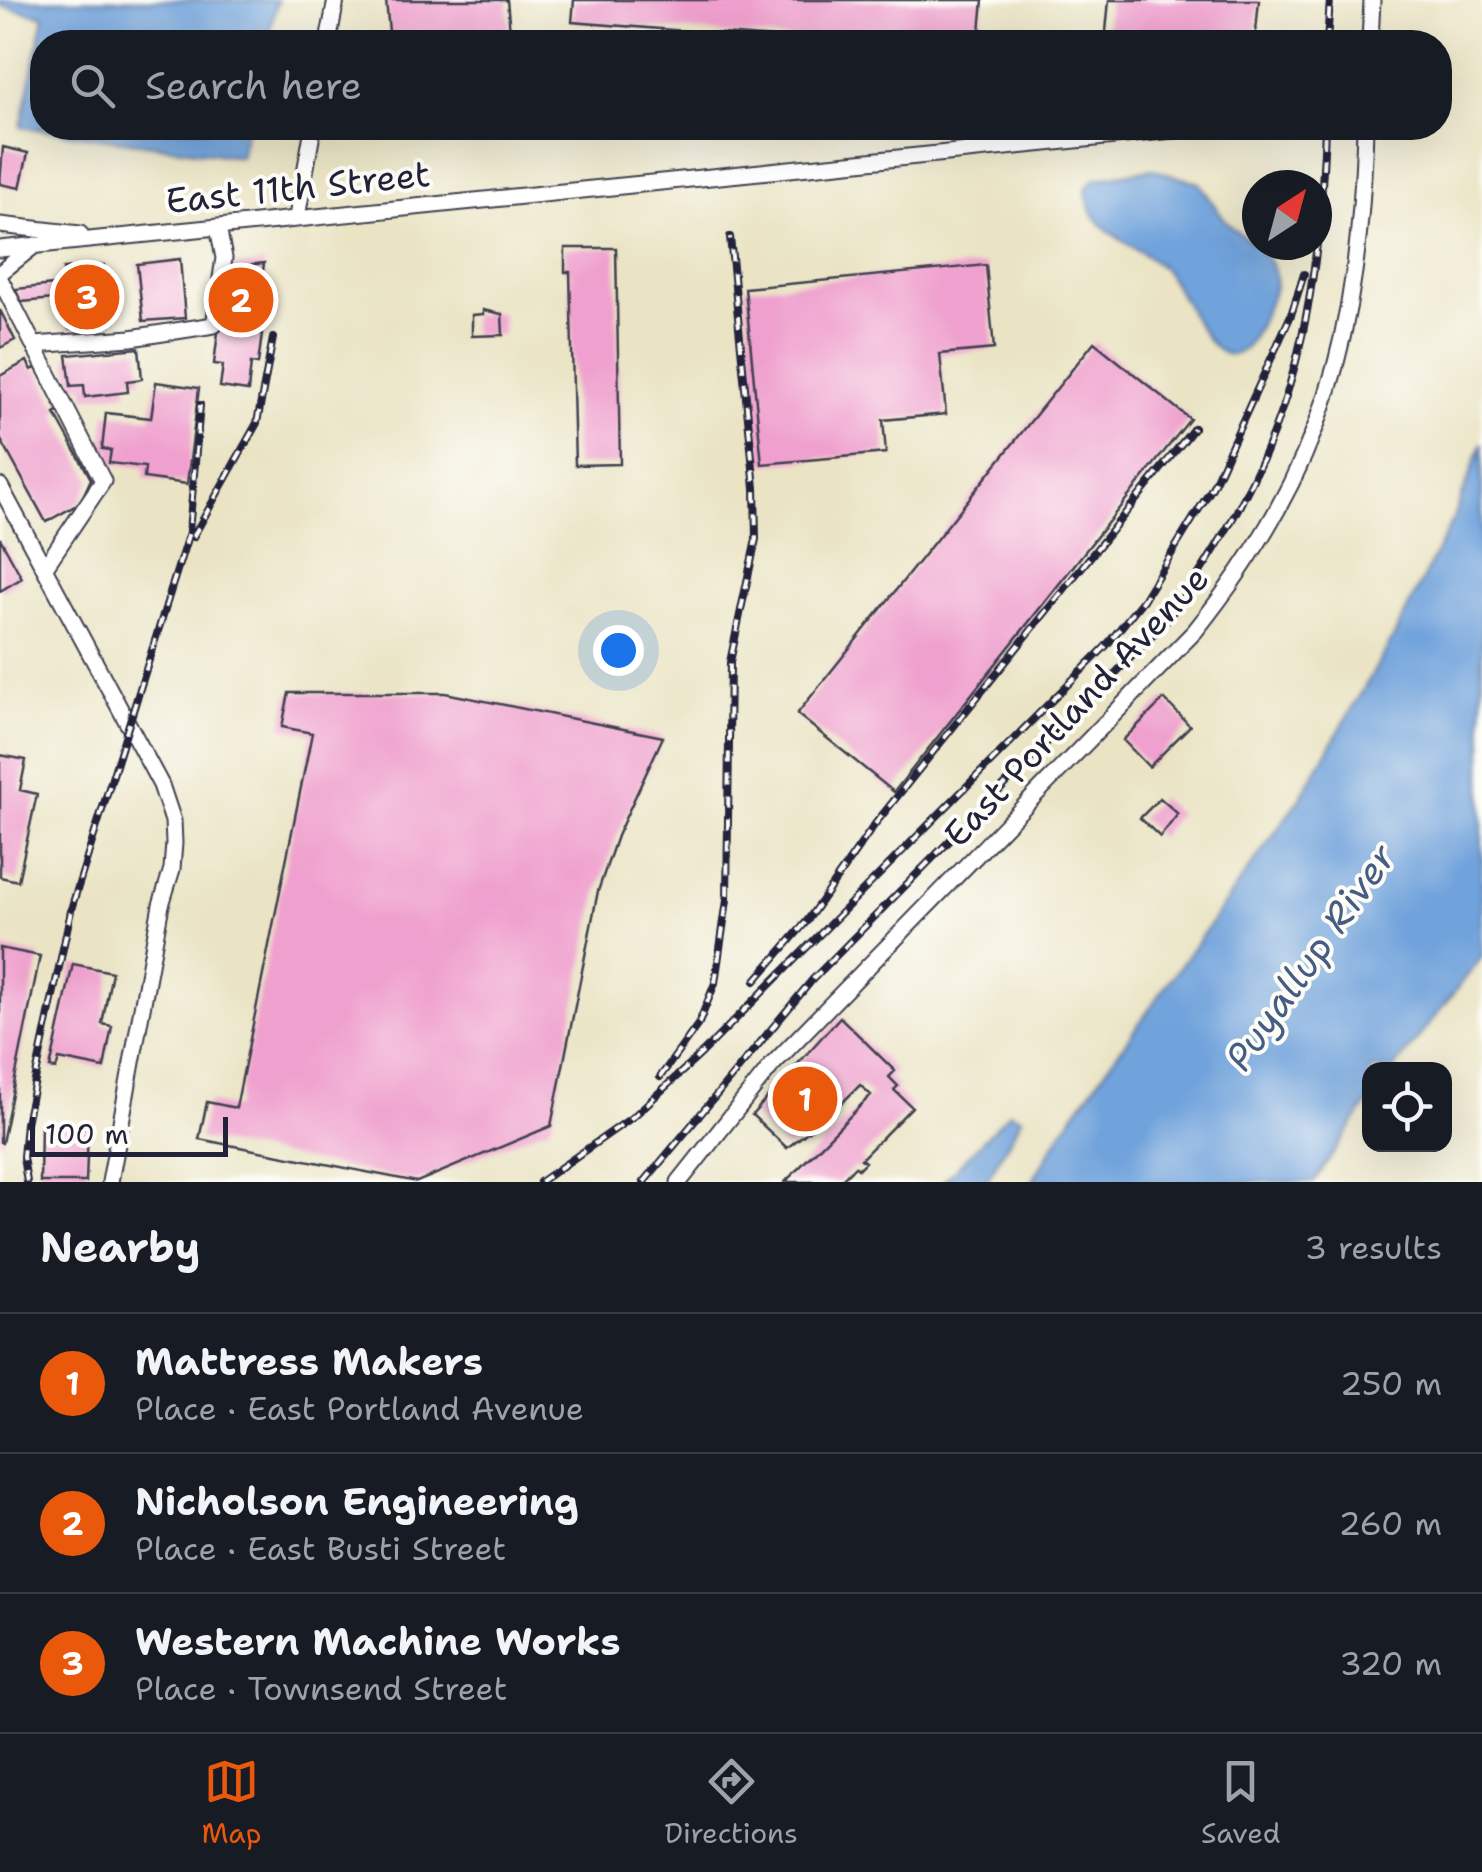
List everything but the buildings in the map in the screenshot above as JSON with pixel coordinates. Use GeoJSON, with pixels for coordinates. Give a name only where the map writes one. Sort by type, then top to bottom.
{"type":"FeatureCollection","features":[{"type":"Feature","properties":{"kind":"street"},"geometry":{"type":"LineString","coordinates":[[330,30],[336,0]]}},
{"type":"Feature","properties":{"kind":"street"},"geometry":{"type":"LineString","coordinates":[[1371,30],[1372,0]]}},
{"type":"Feature","properties":{"kind":"street"},"geometry":{"type":"LineString","coordinates":[[297,217],[311,140]]}},
{"type":"Feature","properties":{"kind":"street","name":"East 11th Street"},"geometry":{"type":"LineString","coordinates":[[0,249],[1073,140]]}},
{"type":"Feature","properties":{"kind":"street","name":"East Portland Avenue"},"geometry":{"type":"LineString","coordinates":[[680,1182],[772,1065],[1195,631],[1242,571],[1296,479],[1333,383],[1351,284],[1364,140]]}},
{"type":"Feature","properties":{"kind":"street","name":"East 11th Street"},"geometry":{"type":"LineString","coordinates":[[0,225],[124,236]]}},
{"type":"Feature","properties":{"kind":"street"},"geometry":{"type":"LineString","coordinates":[[34,345],[131,338],[214,325],[224,258],[218,227]]}},
{"type":"Feature","properties":{"kind":"street"},"geometry":{"type":"LineString","coordinates":[[35,245],[0,276],[103,481],[45,567]]}},
{"type":"Feature","properties":{"kind":"street"},"geometry":{"type":"LineString","coordinates":[[0,486],[161,785],[172,821],[172,869],[161,905],[110,1182]]}},
{"type":"Feature","properties":{"kind":"water"},"geometry":{"type":"Polygon","coordinates":[[[0,0],[278,0],[270,30],[41,30],[44,16],[0,6],[0,0]]]}},
{"type":"Feature","properties":{"kind":"water"},"geometry":{"type":"Polygon","coordinates":[[[30,84],[30,128],[21,127],[30,84]]]}},
{"type":"Feature","properties":{"kind":"water"},"geometry":{"type":"Polygon","coordinates":[[[116,140],[244,140],[240,157],[116,140]]]}},
{"type":"Feature","properties":{"kind":"water"},"geometry":{"type":"Polygon","coordinates":[[[1151,169],[1200,183],[1227,222],[1242,234],[1242,260],[1268,260],[1275,277],[1272,297],[1246,346],[1232,355],[1219,350],[1206,337],[1161,267],[1103,226],[1094,216],[1086,188],[1095,179],[1151,169]]]}},
{"type":"Feature","properties":{"kind":"water","name":"Puyallup River"},"geometry":{"type":"Polygon","coordinates":[[[1482,443],[1482,957],[1400,1062],[1362,1062],[1362,1111],[1314,1182],[1032,1182],[1062,1131],[1300,798],[1392,640],[1454,517],[1482,443]]]}},
{"type":"Feature","properties":{"kind":"water"},"geometry":{"type":"Polygon","coordinates":[[[1010,1112],[1022,1118],[986,1182],[943,1182],[1010,1112]]]}},
{"type":"Feature","properties":{"kind":"railway"},"geometry":{"type":"LineString","coordinates":[[1328,30],[1330,0]]}},
{"type":"Feature","properties":{"kind":"railway"},"geometry":{"type":"LineString","coordinates":[[644,1182],[813,979],[1163,625],[1206,564],[1267,448],[1288,390],[1314,269],[1324,140]]}},
{"type":"Feature","properties":{"kind":"railway"},"geometry":{"type":"LineString","coordinates":[[660,1077],[699,1023],[715,983],[727,900],[730,662],[756,539],[755,488],[730,237]]}},
{"type":"Feature","properties":{"kind":"railway"},"geometry":{"type":"LineString","coordinates":[[540,1182],[634,1116],[702,1053],[1106,646],[1143,600],[1212,488],[1291,315],[1304,274]]}},
{"type":"Feature","properties":{"kind":"railway"},"geometry":{"type":"LineString","coordinates":[[193,537],[257,423],[273,338]]}},
{"type":"Feature","properties":{"kind":"railway"},"geometry":{"type":"LineString","coordinates":[[27,1182],[23,1157],[26,1123],[72,906],[189,532],[200,405]]}},
{"type":"Feature","properties":{"kind":"railway"},"geometry":{"type":"LineString","coordinates":[[755,981],[807,921],[875,824],[1194,428]]}},
{"type":"Feature","properties":{"kind":"place","name":"Western Machine Works"},"geometry":{"type":"Point","coordinates":[87,297]}},
{"type":"Feature","properties":{"kind":"place","name":"Nicholson Engineering"},"geometry":{"type":"Point","coordinates":[241,300]}},
{"type":"Feature","properties":{"kind":"place","name":"Mattress Makers"},"geometry":{"type":"Point","coordinates":[805,1099]}}]}
